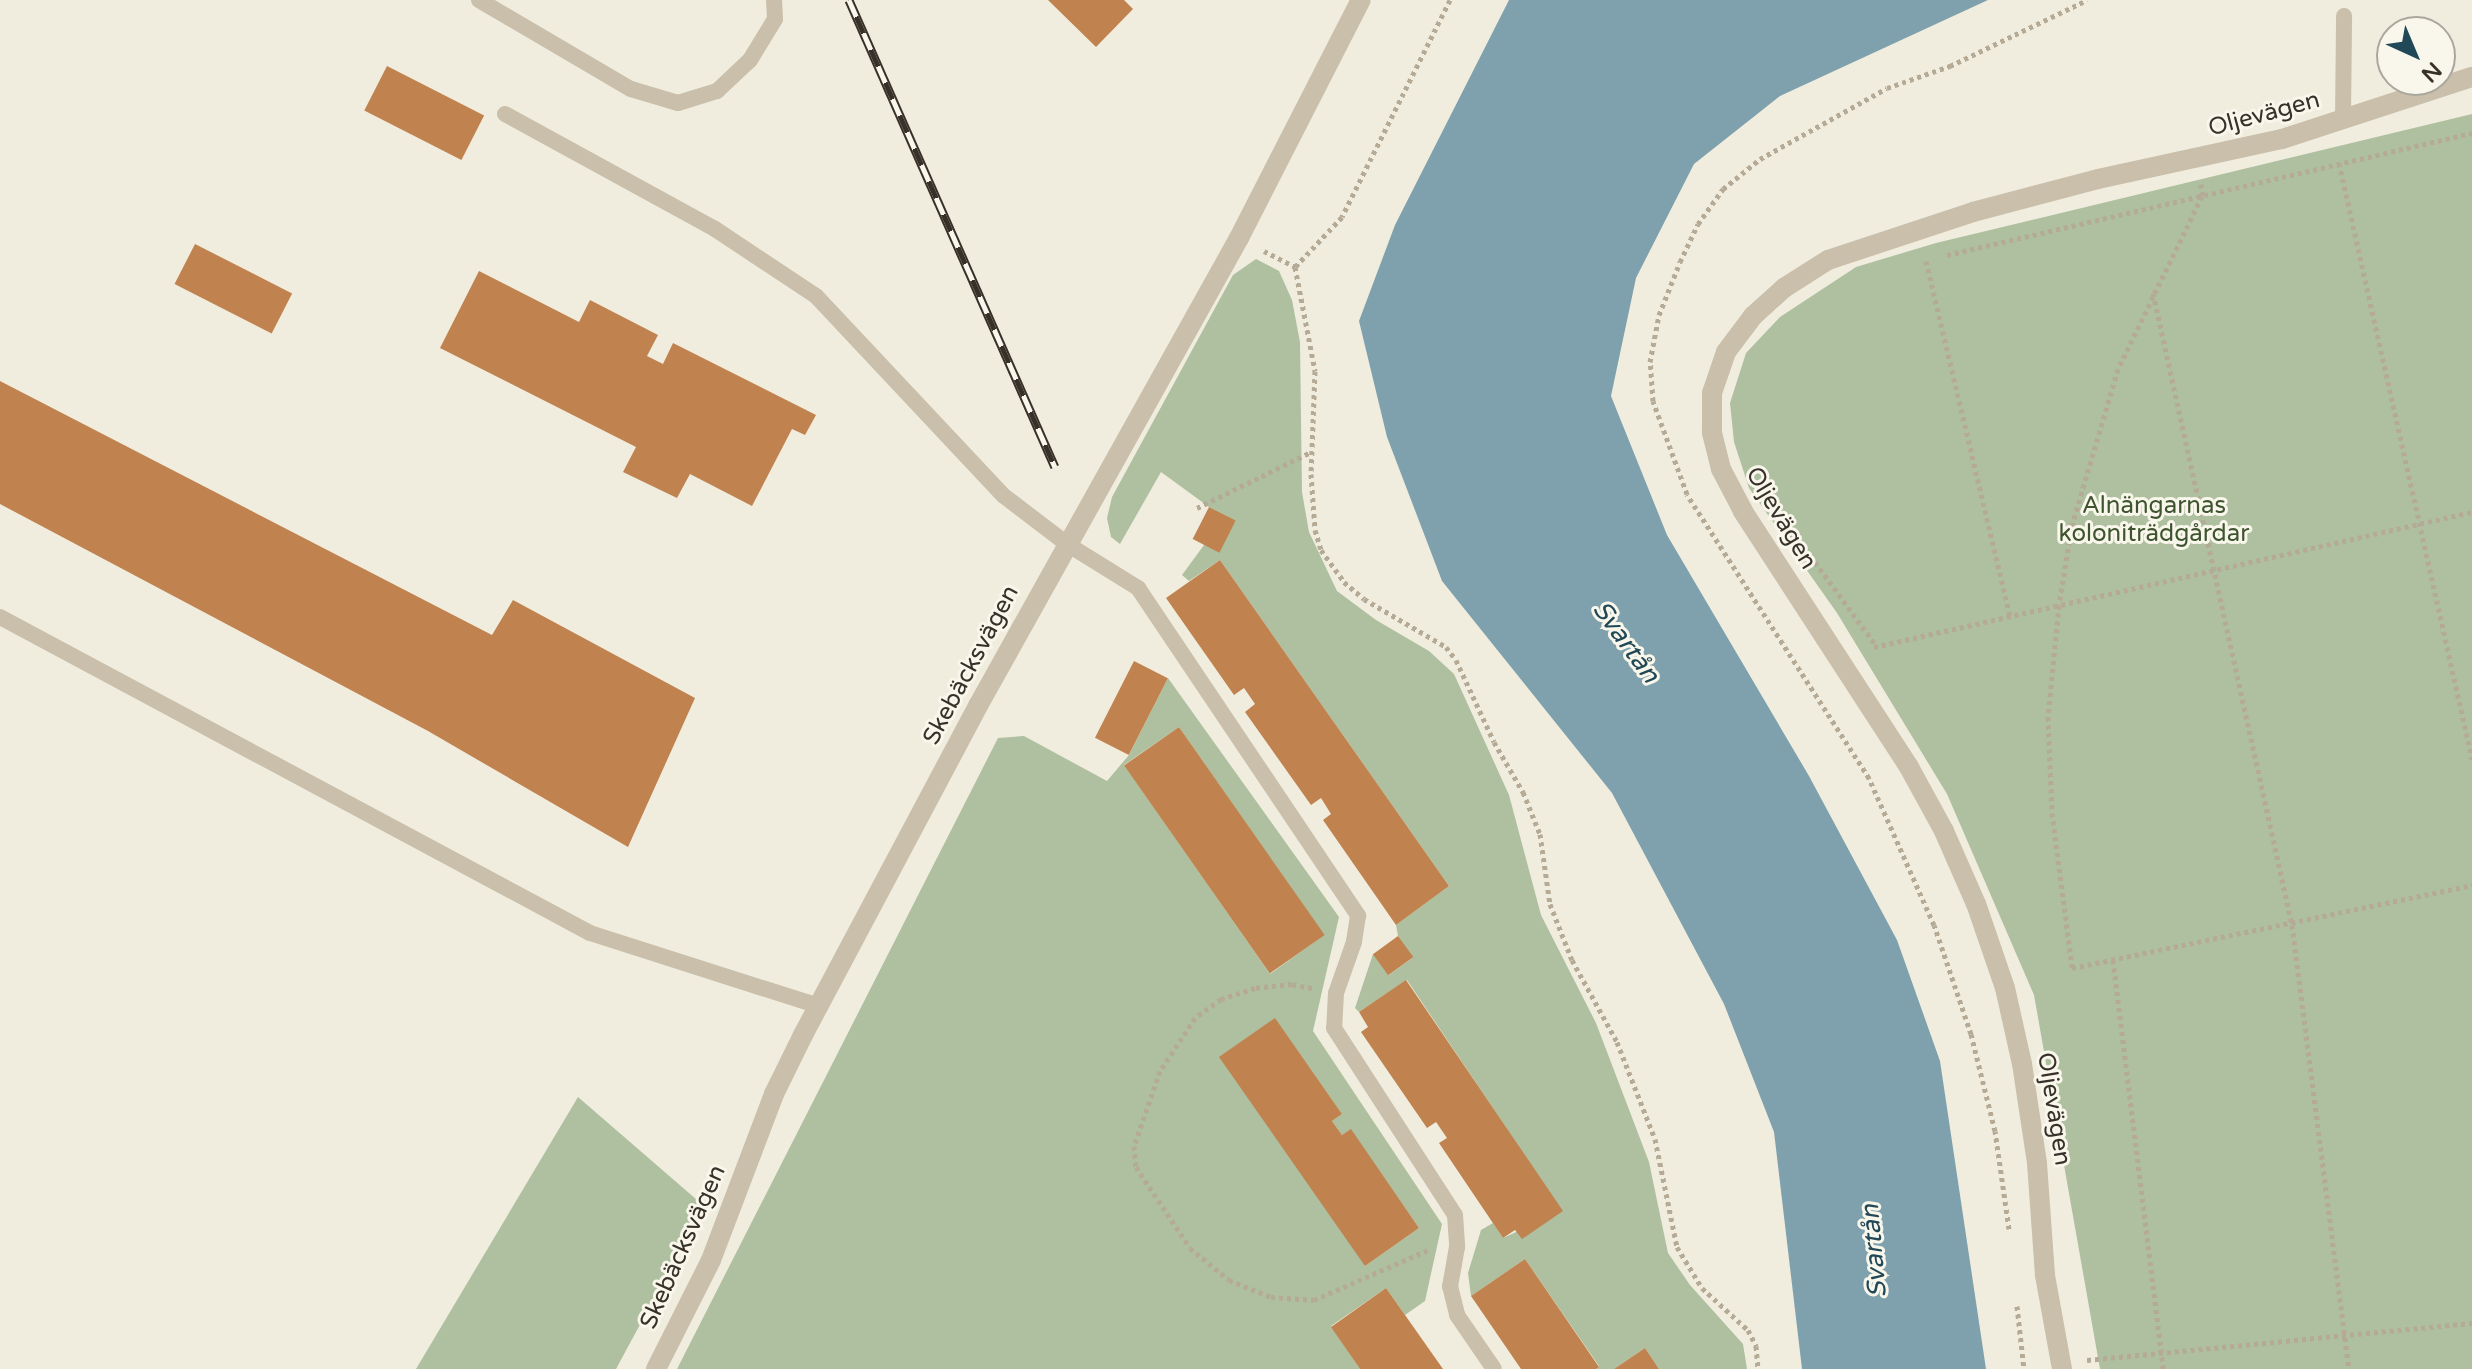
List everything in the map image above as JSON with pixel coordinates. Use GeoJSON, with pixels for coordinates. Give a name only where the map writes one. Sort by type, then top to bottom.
{"type":"FeatureCollection","features":[{"type":"Feature","properties":{"kind":"street","name":"Skebäcksvägen"},"geometry":{"type":"LineString","coordinates":[[656,1369],[711,1260],[774,1094],[819,1006],[1067,544],[1115,466],[1239,238],[1361,0]]}},
{"type":"Feature","properties":{"kind":"street","name":"Oljevägen"},"geometry":{"type":"LineString","coordinates":[[2062,1366],[2045,1275],[2037,1163],[2005,988],[1976,904],[1944,831],[1868,699],[1743,511],[1721,469],[1712,432],[1712,393],[1726,352],[1753,316],[1784,288],[1828,260],[1891,236],[2098,179],[2282,139],[2472,77]]}},
{"type":"Feature","properties":{"kind":"lane"},"geometry":{"type":"LineString","coordinates":[[479,0],[631,89],[678,103],[717,91],[750,60],[775,19],[774,0]]}},
{"type":"Feature","properties":{"kind":"lane"},"geometry":{"type":"LineString","coordinates":[[2343,119],[2344,16]]}},
{"type":"Feature","properties":{"kind":"lane"},"geometry":{"type":"LineString","coordinates":[[505,114],[715,229],[816,296],[985,478],[1067,544],[1138,588],[1358,916],[1354,942],[1336,993],[1334,1028],[1455,1215],[1457,1241],[1450,1286],[1457,1315],[1494,1369]]}},
{"type":"Feature","properties":{"kind":"lane"},"geometry":{"type":"LineString","coordinates":[[0,617],[590,933],[819,1006]]}},
{"type":"Feature","properties":{"kind":"path"},"geometry":{"type":"LineString","coordinates":[[1450,0],[1342,217],[1295,267],[1315,371],[1312,452],[1315,530],[1330,567],[1364,599],[1446,647],[1523,792],[1540,834],[1550,904],[1572,960],[1617,1042],[1655,1139],[1677,1247],[1702,1288],[1748,1330],[1756,1346],[1758,1369]]}},
{"type":"Feature","properties":{"kind":"path"},"geometry":{"type":"LineString","coordinates":[[2009,1231],[1995,1131],[1971,1034],[1934,925],[1869,778],[1687,494],[1653,401],[1650,362],[1659,315],[1680,262],[1698,224],[1723,189],[1735,179],[1760,159],[1887,88],[1950,66],[2087,0]]}},
{"type":"Feature","properties":{"kind":"path"},"geometry":{"type":"LineString","coordinates":[[1913,265],[2472,133]]}},
{"type":"Feature","properties":{"kind":"path"},"geometry":{"type":"LineString","coordinates":[[2339,163],[2472,759]]}},
{"type":"Feature","properties":{"kind":"path"},"geometry":{"type":"LineString","coordinates":[[2201,185],[2202,196],[2118,369],[2072,525],[2059,605],[2048,717],[2052,813],[2072,968],[2292,925],[2472,885]]}},
{"type":"Feature","properties":{"kind":"path"},"geometry":{"type":"LineString","coordinates":[[1926,261],[2010,616]]}},
{"type":"Feature","properties":{"kind":"path"},"geometry":{"type":"LineString","coordinates":[[2153,292],[2292,925],[2349,1369]]}},
{"type":"Feature","properties":{"kind":"path"},"geometry":{"type":"LineString","coordinates":[[1197,508],[1312,452]]}},
{"type":"Feature","properties":{"kind":"path"},"geometry":{"type":"LineString","coordinates":[[1838,656],[2472,512]]}},
{"type":"Feature","properties":{"kind":"path"},"geometry":{"type":"LineString","coordinates":[[1813,559],[1877,647]]}},
{"type":"Feature","properties":{"kind":"path"},"geometry":{"type":"LineString","coordinates":[[2113,960],[2163,1369]]}},
{"type":"Feature","properties":{"kind":"path"},"geometry":{"type":"LineString","coordinates":[[1336,993],[1292,984],[1255,988],[1221,999],[1195,1018],[1160,1071],[1134,1146],[1136,1167],[1190,1248],[1229,1280],[1271,1297],[1314,1300],[1414,1255],[1457,1241]]}},
{"type":"Feature","properties":{"kind":"path"},"geometry":{"type":"LineString","coordinates":[[2016,1292],[2024,1369]]}},
{"type":"Feature","properties":{"kind":"path"},"geometry":{"type":"LineString","coordinates":[[2062,1366],[2150,1352],[2162,1354],[2472,1323]]}},
{"type":"Feature","properties":{"kind":"green space","name":"Alnängarnas koloniträdgårdar"},"geometry":{"type":"Polygon","coordinates":[[[2472,114],[2472,1369],[2100,1369],[2034,995],[1947,794],[1837,613],[1749,488],[1734,442],[1730,403],[1746,353],[1780,317],[1856,267],[1936,243],[2472,114]]]}},
{"type":"Feature","properties":{"kind":"green space"},"geometry":{"type":"Polygon","coordinates":[[[1256,259],[1279,271],[1292,300],[1300,342],[1302,492],[1309,532],[1337,591],[1376,620],[1429,651],[1454,674],[1509,795],[1541,915],[1596,1023],[1649,1162],[1668,1253],[1690,1285],[1743,1344],[1747,1369],[1659,1369],[1645,1348],[1614,1369],[1596,1369],[1599,1366],[1525,1259],[1471,1296],[1468,1273],[1481,1230],[1493,1223],[1503,1238],[1562,1211],[1407,980],[1359,1012],[1355,1008],[1373,954],[1389,975],[1412,958],[1398,936],[1396,925],[1449,886],[1220,560],[1189,581],[1182,575],[1204,545],[1236,521],[1209,507],[1161,472],[1120,544],[1111,537],[1107,518],[1112,497],[1233,275],[1256,259]]]}},
{"type":"Feature","properties":{"kind":"green space"},"geometry":{"type":"Polygon","coordinates":[[[1168,678],[1339,917],[1313,1031],[1442,1224],[1425,1301],[1405,1315],[1386,1288],[1331,1326],[1360,1369],[677,1369],[998,738],[1024,736],[1107,781],[1129,755],[1168,678]],[[1179,727],[1124,765],[1270,974],[1324,935],[1179,727]],[[1275,1019],[1365,1266],[1419,1228],[1351,1130],[1342,1135],[1332,1121],[1342,1114],[1275,1019]]]}},
{"type":"Feature","properties":{"kind":"green space"},"geometry":{"type":"Polygon","coordinates":[[[578,1097],[704,1206],[616,1369],[416,1369],[578,1097]]]}},
{"type":"Feature","properties":{"kind":"water","name":"Svartån"},"geometry":{"type":"Polygon","coordinates":[[[1509,0],[1988,0],[1780,96],[1694,164],[1636,278],[1611,396],[1667,535],[1809,776],[1897,940],[1940,1061],[1986,1369],[1802,1369],[1774,1132],[1724,1004],[1612,793],[1442,581],[1387,437],[1359,321],[1395,225],[1509,0]]]}},
{"type":"Feature","properties":{"kind":"building"},"geometry":{"type":"Polygon","coordinates":[[[1048,0],[1124,0],[1133,9],[1096,47],[1048,0]]]}},
{"type":"Feature","properties":{"kind":"building"},"geometry":{"type":"Polygon","coordinates":[[[387,66],[484,115],[461,160],[364,111],[387,66]]]}},
{"type":"Feature","properties":{"kind":"building"},"geometry":{"type":"Polygon","coordinates":[[[195,244],[292,293],[272,334],[175,284],[195,244]]]}},
{"type":"Feature","properties":{"kind":"building"},"geometry":{"type":"Polygon","coordinates":[[[479,271],[579,322],[590,300],[658,335],[647,356],[663,364],[673,343],[816,415],[805,435],[792,429],[752,506],[690,474],[677,498],[623,472],[636,447],[440,348],[479,271]]]}},
{"type":"Feature","properties":{"kind":"building"},"geometry":{"type":"Polygon","coordinates":[[[0,381],[492,635],[513,600],[695,698],[628,847],[428,731],[0,504],[0,381]]]}},
{"type":"Feature","properties":{"kind":"building"},"geometry":{"type":"Polygon","coordinates":[[[1209,507],[1236,521],[1219,553],[1193,539],[1209,507]]]}},
{"type":"Feature","properties":{"kind":"building"},"geometry":{"type":"Polygon","coordinates":[[[1220,560],[1449,886],[1396,925],[1323,820],[1331,814],[1321,798],[1311,805],[1245,712],[1255,704],[1244,688],[1234,695],[1166,598],[1220,560]]]}},
{"type":"Feature","properties":{"kind":"building"},"geometry":{"type":"Polygon","coordinates":[[[1134,661],[1168,678],[1129,755],[1095,738],[1134,661]]]}},
{"type":"Feature","properties":{"kind":"building"},"geometry":{"type":"Polygon","coordinates":[[[1179,727],[1325,935],[1270,973],[1124,765],[1179,727]]]}},
{"type":"Feature","properties":{"kind":"building"},"geometry":{"type":"Polygon","coordinates":[[[1398,936],[1413,957],[1388,975],[1373,954],[1398,936]]]}},
{"type":"Feature","properties":{"kind":"building"},"geometry":{"type":"Polygon","coordinates":[[[1406,980],[1563,1211],[1522,1239],[1515,1230],[1503,1238],[1439,1143],[1447,1138],[1436,1122],[1427,1128],[1361,1032],[1368,1027],[1359,1012],[1406,980]]]}},
{"type":"Feature","properties":{"kind":"building"},"geometry":{"type":"Polygon","coordinates":[[[1275,1018],[1342,1114],[1332,1121],[1342,1135],[1351,1129],[1419,1228],[1365,1266],[1219,1057],[1275,1018]]]}},
{"type":"Feature","properties":{"kind":"building"},"geometry":{"type":"Polygon","coordinates":[[[1525,1259],[1599,1367],[1596,1369],[1521,1369],[1471,1296],[1525,1259]]]}},
{"type":"Feature","properties":{"kind":"building"},"geometry":{"type":"Polygon","coordinates":[[[1386,1288],[1443,1369],[1360,1369],[1331,1327],[1386,1288]]]}},
{"type":"Feature","properties":{"kind":"building"},"geometry":{"type":"Polygon","coordinates":[[[1645,1348],[1659,1369],[1614,1369],[1645,1348]]]}},
{"type":"Feature","properties":{"kind":"railway"},"geometry":{"type":"LineString","coordinates":[[849,0],[1055,467]]}}]}
